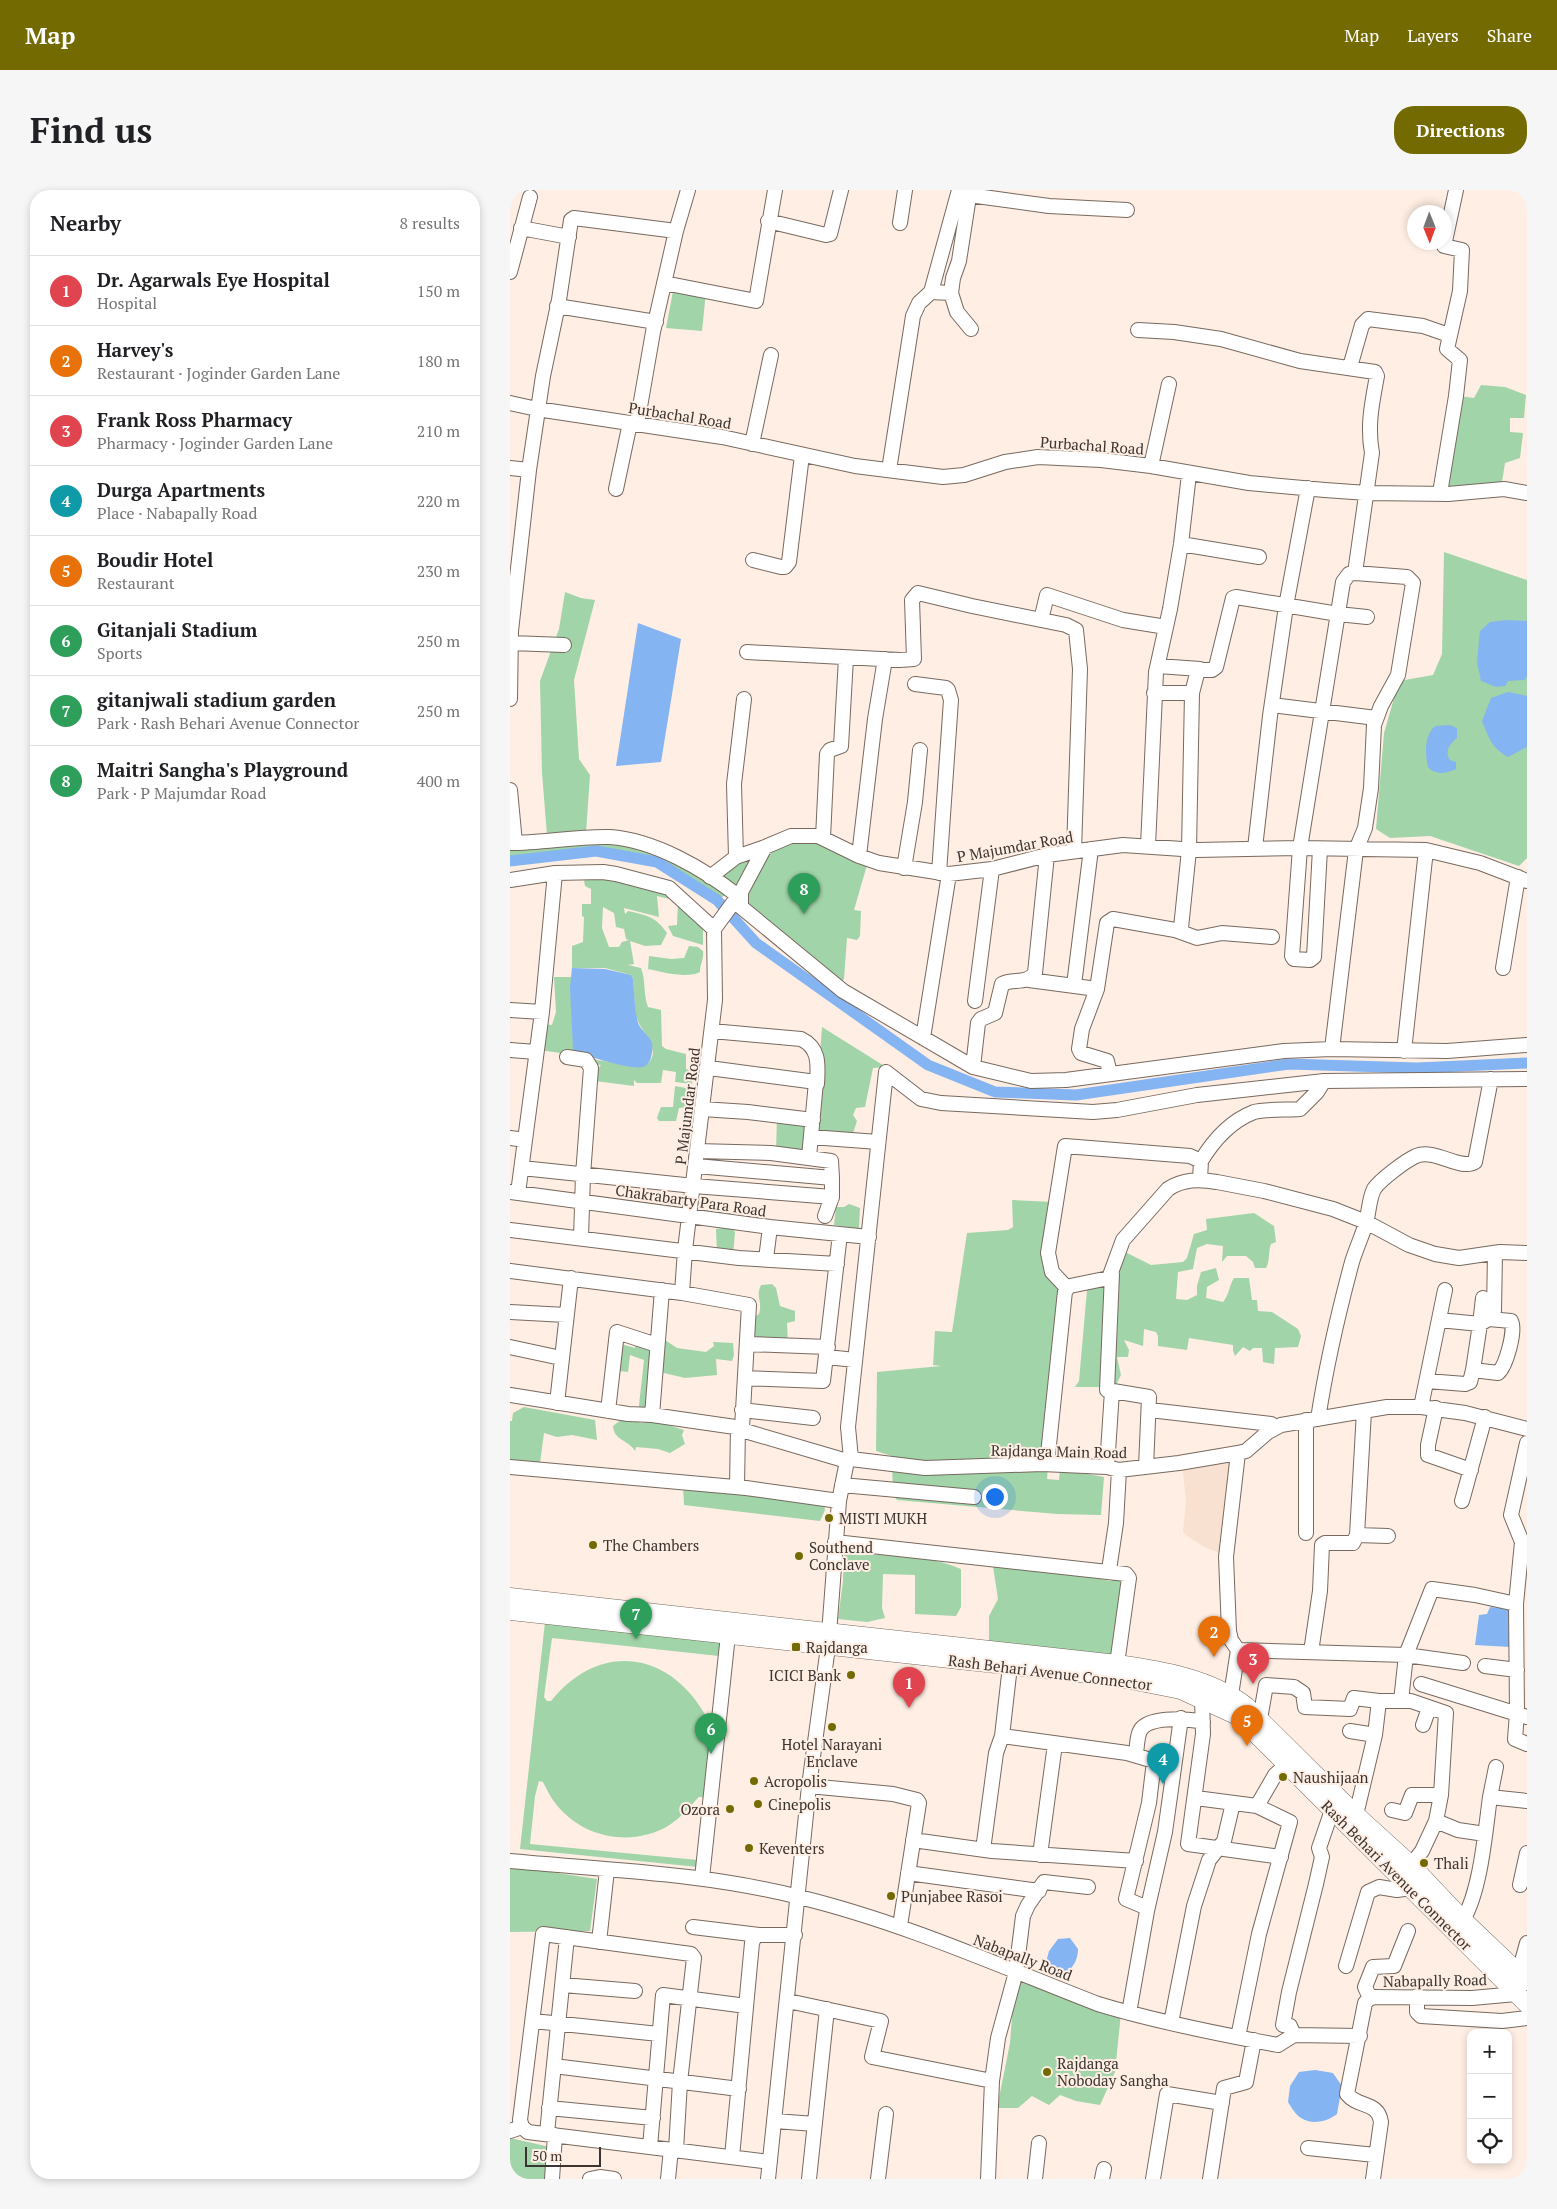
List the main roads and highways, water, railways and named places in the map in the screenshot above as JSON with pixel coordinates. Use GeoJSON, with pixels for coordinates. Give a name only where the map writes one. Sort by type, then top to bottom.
{"type":"FeatureCollection","features":[{"type":"Feature","properties":{"kind":"main road","name":"Rash Behari Avenue Connector"},"geometry":{"type":"LineString","coordinates":[[510,1597],[828,1639],[1010,1666],[1149,1682],[1181,1690],[1202,1698],[1228,1702],[1238,1716],[1412,1888],[1520,1984]]}},
{"type":"Feature","properties":{"kind":"main road","name":"Rash Behari Avenue Connector"},"geometry":{"type":"LineString","coordinates":[[510,1611],[728,1635],[828,1639],[1117,1664],[1152,1669],[1185,1677],[1260,1719],[1356,1815],[1411,1865],[1520,1984]]}},
{"type":"Feature","properties":{"kind":"water"},"geometry":{"type":"Polygon","coordinates":[[[1507,620],[1527,621],[1527,676],[1525,680],[1508,681],[1505,686],[1496,687],[1481,681],[1477,662],[1480,631],[1490,622],[1507,620]]]}},
{"type":"Feature","properties":{"kind":"water"},"geometry":{"type":"Polygon","coordinates":[[[638,623],[681,639],[661,762],[616,766],[638,623]]]}},
{"type":"Feature","properties":{"kind":"water"},"geometry":{"type":"Polygon","coordinates":[[[1508,692],[1527,696],[1527,747],[1508,757],[1494,746],[1482,721],[1491,698],[1508,692]]]}},
{"type":"Feature","properties":{"kind":"water"},"geometry":{"type":"Polygon","coordinates":[[[1450,725],[1457,728],[1457,738],[1448,750],[1450,760],[1456,762],[1456,769],[1445,773],[1431,770],[1428,767],[1426,751],[1427,740],[1431,730],[1435,726],[1450,725]]]}},
{"type":"Feature","properties":{"kind":"water"},"geometry":{"type":"Polygon","coordinates":[[[572,968],[605,969],[631,975],[638,1021],[640,1027],[652,1043],[651,1056],[646,1065],[637,1067],[619,1065],[573,1050],[570,988],[572,968]]]}},
{"type":"Feature","properties":{"kind":"water"},"geometry":{"type":"Polygon","coordinates":[[[1490,1607],[1510,1609],[1510,1647],[1475,1645],[1479,1615],[1487,1614],[1490,1607]]]}},
{"type":"Feature","properties":{"kind":"water"},"geometry":{"type":"Polygon","coordinates":[[[1070,1938],[1078,1949],[1077,1959],[1066,1973],[1057,1978],[1044,1970],[1049,1951],[1058,1939],[1070,1938]]]}},
{"type":"Feature","properties":{"kind":"water"},"geometry":{"type":"Polygon","coordinates":[[[1315,2070],[1333,2073],[1342,2086],[1337,2114],[1324,2121],[1315,2122],[1299,2117],[1288,2102],[1290,2086],[1299,2072],[1315,2070]]]}},
{"type":"Feature","properties":{"kind":"waterway"},"geometry":{"type":"LineString","coordinates":[[510,861],[596,851],[657,862],[717,900],[756,943],[928,1065],[995,1092],[1076,1095],[1289,1064],[1417,1068],[1527,1063]]}},
{"type":"Feature","properties":{"kind":"place","name":"Maitri Sangha's Playground"},"geometry":{"type":"Point","coordinates":[804,914]}},
{"type":"Feature","properties":{"kind":"place","name":"MISTI MUKH"},"geometry":{"type":"Point","coordinates":[829,1518]}},
{"type":"Feature","properties":{"kind":"place","name":"The Chambers"},"geometry":{"type":"Point","coordinates":[593,1545]}},
{"type":"Feature","properties":{"kind":"place","name":"Southend Conclave"},"geometry":{"type":"Point","coordinates":[799,1556]}},
{"type":"Feature","properties":{"kind":"place","name":"gitanjwali stadium garden"},"geometry":{"type":"Point","coordinates":[636,1639]}},
{"type":"Feature","properties":{"kind":"place","name":"Rajdanga"},"geometry":{"type":"Point","coordinates":[796,1647]}},
{"type":"Feature","properties":{"kind":"place","name":"Harvey's"},"geometry":{"type":"Point","coordinates":[1214,1657]}},
{"type":"Feature","properties":{"kind":"place","name":"ICICI Bank"},"geometry":{"type":"Point","coordinates":[851,1675]}},
{"type":"Feature","properties":{"kind":"place","name":"Frank Ross Pharmacy"},"geometry":{"type":"Point","coordinates":[1253,1684]}},
{"type":"Feature","properties":{"kind":"place","name":"Dr. Agarwals Eye Hospital"},"geometry":{"type":"Point","coordinates":[909,1708]}},
{"type":"Feature","properties":{"kind":"place","name":"Hotel Narayani Enclave"},"geometry":{"type":"Point","coordinates":[832,1727]}},
{"type":"Feature","properties":{"kind":"place","name":"Boudir Hotel"},"geometry":{"type":"Point","coordinates":[1247,1746]}},
{"type":"Feature","properties":{"kind":"place","name":"Gitanjali Stadium"},"geometry":{"type":"Point","coordinates":[711,1754]}},
{"type":"Feature","properties":{"kind":"place","name":"Naushijaan"},"geometry":{"type":"Point","coordinates":[1283,1777]}},
{"type":"Feature","properties":{"kind":"place","name":"Acropolis"},"geometry":{"type":"Point","coordinates":[754,1781]}},
{"type":"Feature","properties":{"kind":"place","name":"Durga Apartments"},"geometry":{"type":"Point","coordinates":[1163,1784]}},
{"type":"Feature","properties":{"kind":"place","name":"Cinepolis"},"geometry":{"type":"Point","coordinates":[758,1804]}},
{"type":"Feature","properties":{"kind":"place","name":"Ozora"},"geometry":{"type":"Point","coordinates":[730,1809]}},
{"type":"Feature","properties":{"kind":"place","name":"Keventers"},"geometry":{"type":"Point","coordinates":[749,1848]}},
{"type":"Feature","properties":{"kind":"place","name":"Thali"},"geometry":{"type":"Point","coordinates":[1424,1863]}},
{"type":"Feature","properties":{"kind":"place","name":"Punjabee Rasoi"},"geometry":{"type":"Point","coordinates":[891,1896]}},
{"type":"Feature","properties":{"kind":"place","name":"Rajdanga Noboday Sangha"},"geometry":{"type":"Point","coordinates":[1047,2072]}}]}
